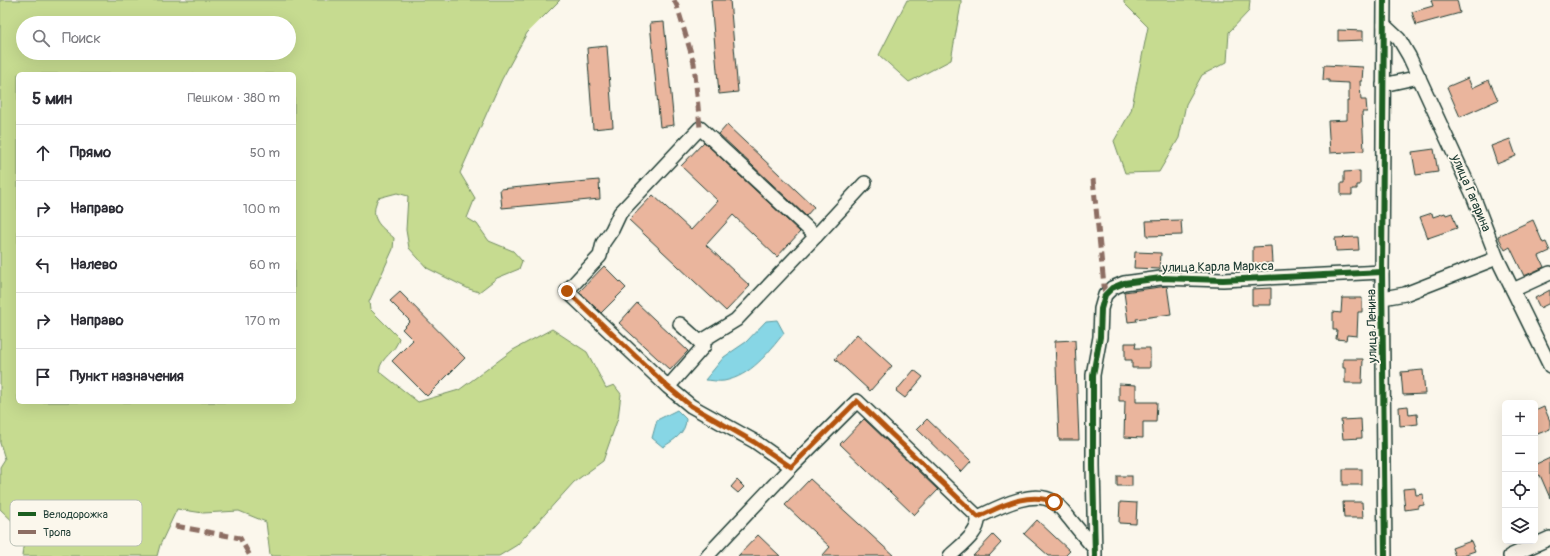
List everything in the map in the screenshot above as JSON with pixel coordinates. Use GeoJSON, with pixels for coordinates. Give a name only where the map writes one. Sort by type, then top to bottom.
{"type":"FeatureCollection","features":[{"type":"Feature","properties":{"kind":"street","name":"улица Ленина"},"geometry":{"type":"LineString","coordinates":[[1384,0],[1382,272],[1385,556]]}},
{"type":"Feature","properties":{"kind":"street","name":"улица Гагарина"},"geometry":{"type":"LineString","coordinates":[[1384,25],[1399,39],[1419,78],[1472,194],[1497,258],[1550,366]]}},
{"type":"Feature","properties":{"kind":"street"},"geometry":{"type":"LineString","coordinates":[[1384,85],[1419,78]]}},
{"type":"Feature","properties":{"kind":"street"},"geometry":{"type":"LineString","coordinates":[[791,467],[754,442],[691,406],[668,387],[567,291],[600,256],[603,243],[612,230],[620,213],[700,128],[816,236]]}},
{"type":"Feature","properties":{"kind":"street"},"geometry":{"type":"LineString","coordinates":[[700,342],[736,320],[865,183]]}},
{"type":"Feature","properties":{"kind":"street"},"geometry":{"type":"LineString","coordinates":[[1383,298],[1405,294],[1497,258]]}},
{"type":"Feature","properties":{"kind":"street","name":"улица Карла Маркса"},"geometry":{"type":"LineString","coordinates":[[1095,553],[1093,375],[1100,336],[1101,308],[1105,295],[1112,288],[1124,283],[1161,278],[1223,280],[1382,272]]}},
{"type":"Feature","properties":{"kind":"street"},"geometry":{"type":"LineString","coordinates":[[1513,290],[1550,273]]}},
{"type":"Feature","properties":{"kind":"street"},"geometry":{"type":"LineString","coordinates":[[668,387],[704,346],[680,324]]}},
{"type":"Feature","properties":{"kind":"street"},"geometry":{"type":"LineString","coordinates":[[706,556],[791,467],[857,401],[978,517],[979,523],[977,529],[950,556]]}},
{"type":"Feature","properties":{"kind":"street"},"geometry":{"type":"LineString","coordinates":[[978,517],[1012,502],[1033,498],[1044,498],[1054,502],[1061,508],[1095,553]]}},
{"type":"Feature","properties":{"kind":"street"},"geometry":{"type":"LineString","coordinates":[[1510,556],[1550,538]]}},
{"type":"Feature","properties":{"kind":"green space"},"geometry":{"type":"Polygon","coordinates":[[[0,0],[560,0],[527,33],[502,79],[460,173],[475,198],[467,218],[477,224],[489,241],[513,251],[522,261],[519,269],[497,278],[479,292],[469,289],[427,268],[409,248],[406,230],[408,196],[397,193],[378,198],[375,205],[375,216],[377,221],[394,238],[393,249],[369,302],[370,309],[399,338],[395,347],[380,366],[379,371],[418,402],[459,390],[513,350],[552,329],[587,352],[606,388],[614,385],[621,394],[618,418],[603,461],[574,482],[517,545],[499,556],[273,556],[270,555],[266,522],[239,511],[203,513],[177,509],[160,545],[157,556],[22,556],[23,546],[142,546],[142,500],[10,500],[10,519],[0,509],[0,467],[5,459],[0,443],[0,0]]]}},
{"type":"Feature","properties":{"kind":"green space"},"geometry":{"type":"Polygon","coordinates":[[[907,0],[961,0],[951,60],[909,82],[879,55],[907,0]]]}},
{"type":"Feature","properties":{"kind":"green space"},"geometry":{"type":"Polygon","coordinates":[[[1124,0],[1250,0],[1249,11],[1229,32],[1227,62],[1202,75],[1186,104],[1179,138],[1159,172],[1125,173],[1114,141],[1131,111],[1148,27],[1124,3],[1124,0]]]}},
{"type":"Feature","properties":{"kind":"water"},"geometry":{"type":"Polygon","coordinates":[[[777,320],[784,333],[765,356],[751,369],[734,378],[724,381],[705,380],[724,357],[746,342],[766,321],[777,320]]]}},
{"type":"Feature","properties":{"kind":"water"},"geometry":{"type":"Polygon","coordinates":[[[677,410],[686,419],[684,428],[679,436],[663,447],[652,438],[657,420],[677,410]]]}},
{"type":"Feature","properties":{"kind":"building"},"geometry":{"type":"Polygon","coordinates":[[[711,0],[730,0],[738,92],[719,94],[711,0]]]}},
{"type":"Feature","properties":{"kind":"building"},"geometry":{"type":"Polygon","coordinates":[[[1431,0],[1457,0],[1460,13],[1416,25],[1412,12],[1433,6],[1431,0]]]}},
{"type":"Feature","properties":{"kind":"building"},"geometry":{"type":"Polygon","coordinates":[[[664,22],[674,125],[660,127],[650,23],[664,22]]]}},
{"type":"Feature","properties":{"kind":"building"},"geometry":{"type":"Polygon","coordinates":[[[1338,30],[1363,31],[1363,40],[1338,41],[1338,30]]]}},
{"type":"Feature","properties":{"kind":"building"},"geometry":{"type":"Polygon","coordinates":[[[607,46],[613,127],[593,129],[587,48],[607,46]]]}},
{"type":"Feature","properties":{"kind":"building"},"geometry":{"type":"Polygon","coordinates":[[[1324,65],[1363,67],[1362,81],[1360,81],[1361,100],[1366,100],[1367,112],[1362,112],[1364,151],[1330,153],[1328,121],[1347,120],[1349,83],[1329,82],[1329,80],[1323,80],[1324,65]]]}},
{"type":"Feature","properties":{"kind":"building"},"geometry":{"type":"Polygon","coordinates":[[[1468,78],[1472,88],[1489,80],[1498,100],[1460,117],[1447,87],[1468,78]]]}},
{"type":"Feature","properties":{"kind":"building"},"geometry":{"type":"Polygon","coordinates":[[[727,125],[814,207],[806,216],[719,134],[727,125]]]}},
{"type":"Feature","properties":{"kind":"building"},"geometry":{"type":"Polygon","coordinates":[[[1510,139],[1516,156],[1497,164],[1491,146],[1510,139]]]}},
{"type":"Feature","properties":{"kind":"building"},"geometry":{"type":"Polygon","coordinates":[[[704,142],[800,232],[777,257],[733,215],[706,245],[750,286],[726,311],[629,220],[653,195],[691,230],[718,201],[681,166],[704,142]]]}},
{"type":"Feature","properties":{"kind":"building"},"geometry":{"type":"Polygon","coordinates":[[[1434,149],[1438,172],[1416,175],[1412,152],[1434,149]]]}},
{"type":"Feature","properties":{"kind":"building"},"geometry":{"type":"Polygon","coordinates":[[[1360,171],[1360,185],[1357,185],[1357,189],[1352,189],[1352,195],[1341,195],[1341,183],[1344,183],[1344,172],[1360,171]]]}},
{"type":"Feature","properties":{"kind":"building"},"geometry":{"type":"Polygon","coordinates":[[[599,180],[600,199],[502,208],[500,189],[599,180]]]}},
{"type":"Feature","properties":{"kind":"building"},"geometry":{"type":"Polygon","coordinates":[[[1432,213],[1433,217],[1445,213],[1446,215],[1452,213],[1457,228],[1428,238],[1420,217],[1432,213]]]}},
{"type":"Feature","properties":{"kind":"building"},"geometry":{"type":"Polygon","coordinates":[[[1181,220],[1182,235],[1147,236],[1146,221],[1181,220]]]}},
{"type":"Feature","properties":{"kind":"building"},"geometry":{"type":"Polygon","coordinates":[[[1533,220],[1543,243],[1546,242],[1550,251],[1539,256],[1544,267],[1524,276],[1510,247],[1505,250],[1498,236],[1533,220]]]}},
{"type":"Feature","properties":{"kind":"building"},"geometry":{"type":"Polygon","coordinates":[[[1358,237],[1359,250],[1336,251],[1335,238],[1358,237]]]}},
{"type":"Feature","properties":{"kind":"building"},"geometry":{"type":"Polygon","coordinates":[[[1271,246],[1272,263],[1253,264],[1253,247],[1271,246]]]}},
{"type":"Feature","properties":{"kind":"building"},"geometry":{"type":"Polygon","coordinates":[[[1135,252],[1161,253],[1160,269],[1134,268],[1135,252]]]}},
{"type":"Feature","properties":{"kind":"building"},"geometry":{"type":"Polygon","coordinates":[[[604,266],[626,288],[601,313],[579,292],[604,266]]]}},
{"type":"Feature","properties":{"kind":"building"},"geometry":{"type":"Polygon","coordinates":[[[1167,286],[1171,314],[1136,319],[1137,321],[1128,322],[1124,292],[1167,286]]]}},
{"type":"Feature","properties":{"kind":"building"},"geometry":{"type":"Polygon","coordinates":[[[1271,288],[1271,305],[1252,305],[1252,289],[1271,288]]]}},
{"type":"Feature","properties":{"kind":"building"},"geometry":{"type":"Polygon","coordinates":[[[1550,290],[1550,303],[1540,308],[1535,298],[1550,290]]]}},
{"type":"Feature","properties":{"kind":"building"},"geometry":{"type":"Polygon","coordinates":[[[400,292],[465,358],[427,396],[392,361],[413,340],[402,329],[410,321],[390,301],[400,292]]]}},
{"type":"Feature","properties":{"kind":"building"},"geometry":{"type":"Polygon","coordinates":[[[1342,298],[1362,298],[1362,312],[1358,312],[1357,336],[1347,335],[1346,340],[1336,339],[1337,330],[1333,330],[1333,312],[1341,313],[1342,298]]]}},
{"type":"Feature","properties":{"kind":"building"},"geometry":{"type":"Polygon","coordinates":[[[637,303],[688,351],[670,370],[619,323],[637,303]]]}},
{"type":"Feature","properties":{"kind":"building"},"geometry":{"type":"Polygon","coordinates":[[[857,334],[892,366],[870,391],[835,359],[857,334]]]}},
{"type":"Feature","properties":{"kind":"building"},"geometry":{"type":"Polygon","coordinates":[[[1075,340],[1079,440],[1059,440],[1055,341],[1075,340]]]}},
{"type":"Feature","properties":{"kind":"building"},"geometry":{"type":"Polygon","coordinates":[[[1125,343],[1136,343],[1135,348],[1150,348],[1150,368],[1132,368],[1132,360],[1125,360],[1125,343]]]}},
{"type":"Feature","properties":{"kind":"building"},"geometry":{"type":"Polygon","coordinates":[[[1343,359],[1363,359],[1362,383],[1345,383],[1345,368],[1343,368],[1343,359]]]}},
{"type":"Feature","properties":{"kind":"building"},"geometry":{"type":"Polygon","coordinates":[[[914,370],[923,377],[905,398],[896,391],[914,370]]]}},
{"type":"Feature","properties":{"kind":"building"},"geometry":{"type":"Polygon","coordinates":[[[1423,370],[1425,394],[1403,395],[1401,372],[1423,370]]]}},
{"type":"Feature","properties":{"kind":"building"},"geometry":{"type":"Polygon","coordinates":[[[1119,384],[1136,385],[1136,402],[1157,402],[1156,422],[1143,422],[1143,438],[1124,437],[1125,401],[1119,401],[1119,384]]]}},
{"type":"Feature","properties":{"kind":"building"},"geometry":{"type":"Polygon","coordinates":[[[1408,406],[1409,415],[1417,414],[1418,424],[1400,426],[1399,407],[1408,406]]]}},
{"type":"Feature","properties":{"kind":"building"},"geometry":{"type":"Polygon","coordinates":[[[1544,407],[1550,421],[1550,429],[1538,434],[1538,410],[1544,407]]]}},
{"type":"Feature","properties":{"kind":"building"},"geometry":{"type":"Polygon","coordinates":[[[864,419],[938,490],[914,515],[840,444],[864,419]]]}},
{"type":"Feature","properties":{"kind":"building"},"geometry":{"type":"Polygon","coordinates":[[[927,419],[971,461],[961,472],[917,429],[927,419]]]}},
{"type":"Feature","properties":{"kind":"building"},"geometry":{"type":"Polygon","coordinates":[[[1361,419],[1362,438],[1343,439],[1341,420],[1361,419]]]}},
{"type":"Feature","properties":{"kind":"building"},"geometry":{"type":"Polygon","coordinates":[[[1550,458],[1550,498],[1540,475],[1538,476],[1538,464],[1550,458]]]}},
{"type":"Feature","properties":{"kind":"building"},"geometry":{"type":"Polygon","coordinates":[[[1343,469],[1362,469],[1362,485],[1343,485],[1343,469]]]}},
{"type":"Feature","properties":{"kind":"building"},"geometry":{"type":"Polygon","coordinates":[[[1117,476],[1132,476],[1132,486],[1117,486],[1117,476]]]}},
{"type":"Feature","properties":{"kind":"building"},"geometry":{"type":"Polygon","coordinates":[[[810,479],[894,556],[822,556],[830,547],[785,505],[810,479]]]}},
{"type":"Feature","properties":{"kind":"building"},"geometry":{"type":"Polygon","coordinates":[[[737,480],[744,487],[738,493],[731,487],[737,480]]]}},
{"type":"Feature","properties":{"kind":"building"},"geometry":{"type":"Polygon","coordinates":[[[1415,488],[1416,495],[1423,494],[1424,505],[1418,506],[1418,508],[1405,510],[1403,489],[1415,488]]]}},
{"type":"Feature","properties":{"kind":"building"},"geometry":{"type":"Polygon","coordinates":[[[1120,502],[1137,503],[1136,524],[1119,523],[1120,502]]]}},
{"type":"Feature","properties":{"kind":"building"},"geometry":{"type":"Polygon","coordinates":[[[1343,502],[1362,502],[1363,518],[1344,518],[1343,502]]]}},
{"type":"Feature","properties":{"kind":"building"},"geometry":{"type":"Polygon","coordinates":[[[1037,520],[1070,551],[1065,556],[1049,556],[1024,534],[1037,520]]]}},
{"type":"Feature","properties":{"kind":"building"},"geometry":{"type":"Polygon","coordinates":[[[758,535],[780,556],[738,556],[758,535]]]}},
{"type":"Feature","properties":{"kind":"building"},"geometry":{"type":"Polygon","coordinates":[[[993,535],[1001,543],[989,556],[973,556],[993,535]]]}},
{"type":"Feature","properties":{"kind":"building"},"geometry":{"type":"Polygon","coordinates":[[[1471,541],[1475,551],[1460,556],[1455,556],[1452,548],[1471,541]]]}},
{"type":"Feature","properties":{"kind":"marked path"},"geometry":{"type":"LineString","coordinates":[[674,0],[694,63],[700,128]]}},
{"type":"Feature","properties":{"kind":"marked path"},"geometry":{"type":"LineString","coordinates":[[1093,179],[1105,295]]}},
{"type":"Feature","properties":{"kind":"marked path"},"geometry":{"type":"LineString","coordinates":[[175,526],[240,538],[250,556]]}},
{"type":"Feature","properties":{"kind":"cycle path"},"geometry":{"type":"LineString","coordinates":[[1384,0],[1382,272],[1385,556]]}},
{"type":"Feature","properties":{"kind":"cycle path"},"geometry":{"type":"LineString","coordinates":[[1095,556],[1093,375],[1100,337],[1101,309],[1105,295],[1112,288],[1124,283],[1161,278],[1223,280],[1382,272]]}},
{"type":"Feature","properties":{"kind":"route"},"geometry":{"type":"LineString","coordinates":[[567,291],[668,387],[691,406],[754,442],[791,467],[857,401],[978,517],[1012,502],[1033,498],[1044,498],[1054,502]]}}]}
